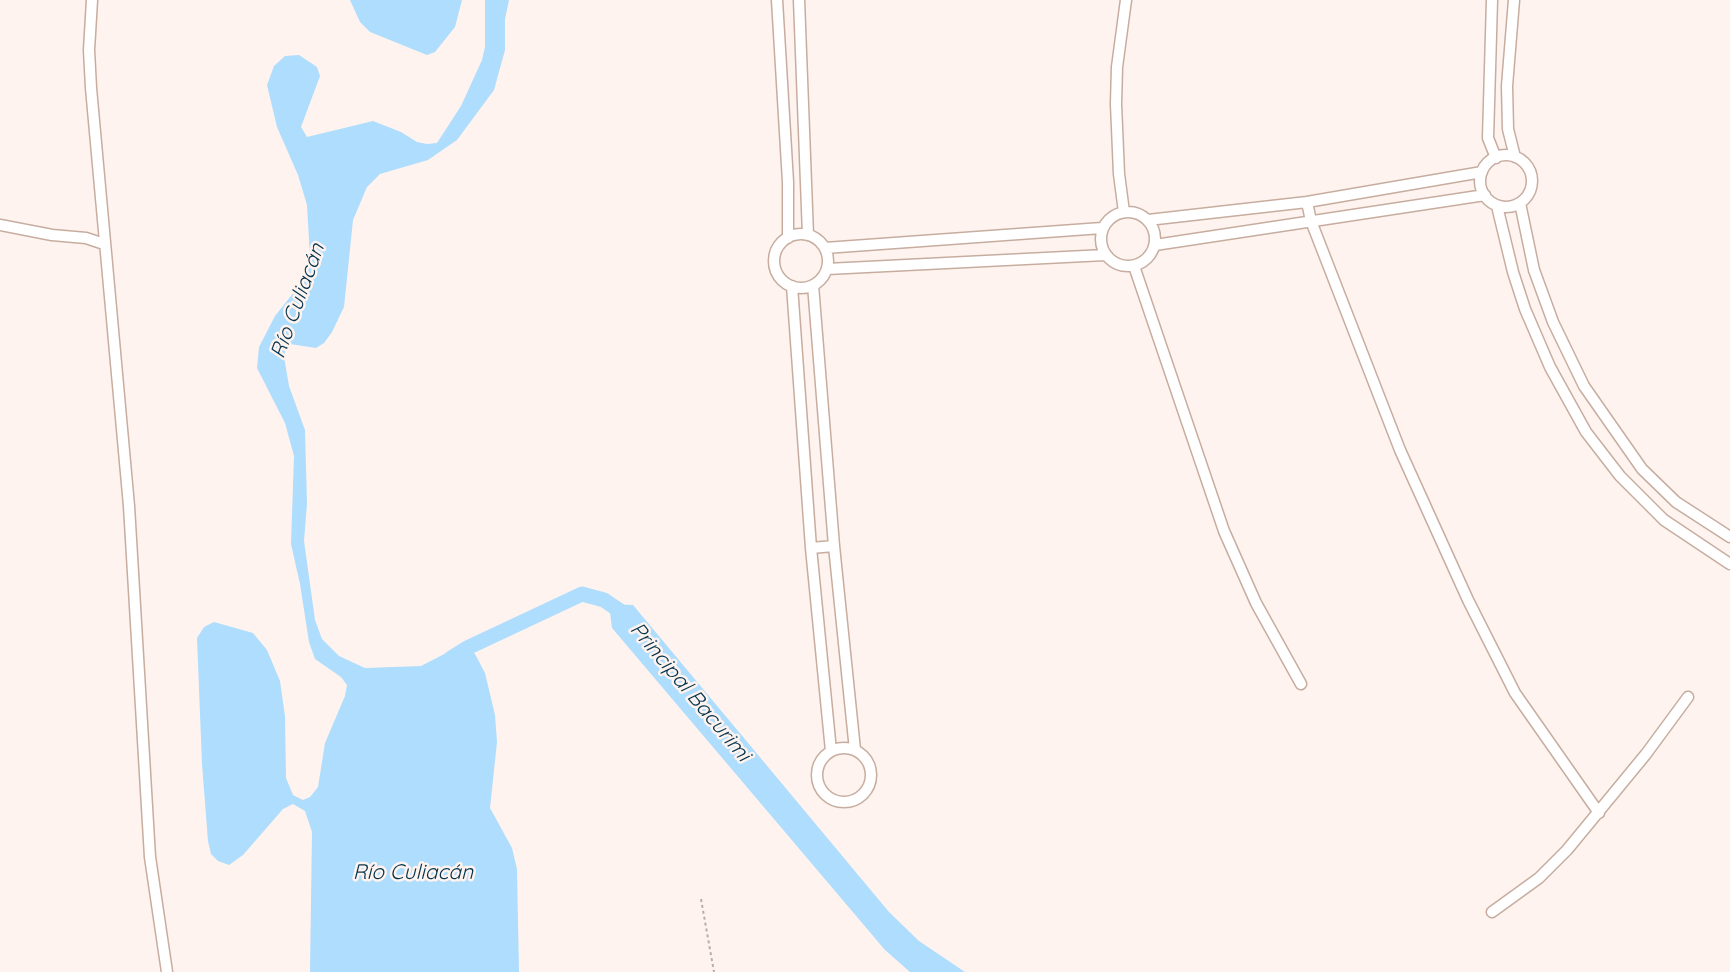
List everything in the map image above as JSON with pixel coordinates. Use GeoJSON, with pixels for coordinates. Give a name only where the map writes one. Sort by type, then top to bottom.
{"type":"FeatureCollection","features":[{"type":"Feature","properties":{"kind":"street"},"geometry":{"type":"LineString","coordinates":[[92,0],[89,50],[138,625],[150,857],[167,972]]}},
{"type":"Feature","properties":{"kind":"street"},"geometry":{"type":"LineString","coordinates":[[777,0],[788,182],[788,238]]}},
{"type":"Feature","properties":{"kind":"street"},"geometry":{"type":"LineString","coordinates":[[799,0],[808,235]]}},
{"type":"Feature","properties":{"kind":"street"},"geometry":{"type":"LineString","coordinates":[[1124,212],[1119,174],[1116,104],[1117,68],[1126,0]]}},
{"type":"Feature","properties":{"kind":"street"},"geometry":{"type":"LineString","coordinates":[[1492,0],[1488,138],[1496,158]]}},
{"type":"Feature","properties":{"kind":"street"},"geometry":{"type":"LineString","coordinates":[[1514,0],[1507,86],[1508,129],[1515,157]]}},
{"type":"Feature","properties":{"kind":"street"},"geometry":{"type":"LineString","coordinates":[[1497,206],[1510,207],[1520,203],[1530,191],[1532,182],[1528,166],[1515,157],[1496,158],[1482,172],[1480,180],[1485,195],[1497,206],[1516,281],[1550,367],[1601,454],[1638,496],[1664,520],[1730,564]]}},
{"type":"Feature","properties":{"kind":"street"},"geometry":{"type":"LineString","coordinates":[[1148,220],[1307,202],[1482,172]]}},
{"type":"Feature","properties":{"kind":"street"},"geometry":{"type":"LineString","coordinates":[[1155,245],[1485,195]]}},
{"type":"Feature","properties":{"kind":"street"},"geometry":{"type":"LineString","coordinates":[[1307,202],[1311,221],[1400,450],[1468,600],[1515,693],[1599,813]]}},
{"type":"Feature","properties":{"kind":"street"},"geometry":{"type":"LineString","coordinates":[[1520,203],[1534,270],[1563,344],[1584,386],[1623,445],[1653,480],[1676,502],[1730,537]]}},
{"type":"Feature","properties":{"kind":"street"},"geometry":{"type":"LineString","coordinates":[[1124,212],[1141,214],[1148,220],[1153,227],[1155,245],[1146,260],[1134,266],[1120,266],[1105,255],[1100,237],[1107,220],[1124,212]]}},
{"type":"Feature","properties":{"kind":"street"},"geometry":{"type":"LineString","coordinates":[[0,225],[52,235],[86,238],[104,244]]}},
{"type":"Feature","properties":{"kind":"street"},"geometry":{"type":"LineString","coordinates":[[825,248],[1102,228]]}},
{"type":"Feature","properties":{"kind":"street"},"geometry":{"type":"LineString","coordinates":[[800,234],[808,235],[816,238],[825,248],[828,260],[827,269],[813,285],[798,288],[781,279],[774,262],[778,246],[788,238],[800,234]]}},
{"type":"Feature","properties":{"kind":"street"},"geometry":{"type":"LineString","coordinates":[[827,269],[1105,255]]}},
{"type":"Feature","properties":{"kind":"street"},"geometry":{"type":"LineString","coordinates":[[1134,266],[1224,531],[1256,603],[1301,684]]}},
{"type":"Feature","properties":{"kind":"street"},"geometry":{"type":"LineString","coordinates":[[813,285],[834,546],[855,750]]}},
{"type":"Feature","properties":{"kind":"street"},"geometry":{"type":"LineString","coordinates":[[792,286],[811,548],[831,752]]}},
{"type":"Feature","properties":{"kind":"street"},"geometry":{"type":"LineString","coordinates":[[1638,496],[1653,480]]}},
{"type":"Feature","properties":{"kind":"street"},"geometry":{"type":"LineString","coordinates":[[811,548],[834,546]]}},
{"type":"Feature","properties":{"kind":"street"},"geometry":{"type":"LineString","coordinates":[[1492,912],[1539,878],[1599,813],[1688,697]]}},
{"type":"Feature","properties":{"kind":"street"},"geometry":{"type":"LineString","coordinates":[[843,747],[855,750],[870,765],[870,783],[859,797],[841,801],[825,793],[817,776],[822,760],[831,752],[843,747]]}},
{"type":"Feature","properties":{"kind":"path"},"geometry":{"type":"LineString","coordinates":[[700,899],[714,972]]}},
{"type":"Feature","properties":{"kind":"water"},"geometry":{"type":"Polygon","coordinates":[[[350,0],[462,0],[455,27],[435,52],[427,55],[370,32],[360,22],[350,0]]]}},
{"type":"Feature","properties":{"kind":"water","name":"Río Culiacán"},"geometry":{"type":"Polygon","coordinates":[[[485,0],[509,0],[505,19],[505,50],[494,90],[457,140],[428,160],[380,174],[367,187],[353,220],[344,307],[332,332],[324,343],[316,348],[290,344],[284,357],[289,386],[305,430],[307,504],[304,541],[315,620],[322,639],[339,656],[365,668],[421,666],[454,649],[467,648],[475,654],[485,673],[495,715],[497,742],[490,808],[512,848],[517,869],[519,972],[310,972],[312,832],[305,811],[293,804],[283,809],[243,855],[229,865],[218,861],[211,854],[208,841],[202,764],[197,638],[204,627],[214,622],[253,633],[267,650],[280,681],[285,716],[286,778],[293,795],[303,800],[310,797],[318,787],[325,743],[345,696],[347,685],[341,677],[315,659],[309,642],[291,544],[294,456],[285,423],[257,368],[259,347],[275,316],[298,287],[310,257],[307,205],[298,175],[277,127],[267,85],[274,66],[285,56],[299,55],[317,67],[320,76],[301,127],[307,137],[373,121],[401,132],[417,142],[437,143],[461,106],[482,60],[485,47],[485,0]]]}},
{"type":"Feature","properties":{"kind":"water"},"geometry":{"type":"Polygon","coordinates":[[[609,604],[633,605],[889,912],[919,941],[965,972],[910,972],[885,950],[612,628],[609,604]]]}},
{"type":"Feature","properties":{"kind":"waterway","name":"Principal Bacurimi"},"geometry":{"type":"LineString","coordinates":[[451,658],[467,648],[582,594],[604,600],[626,615]]}}]}
